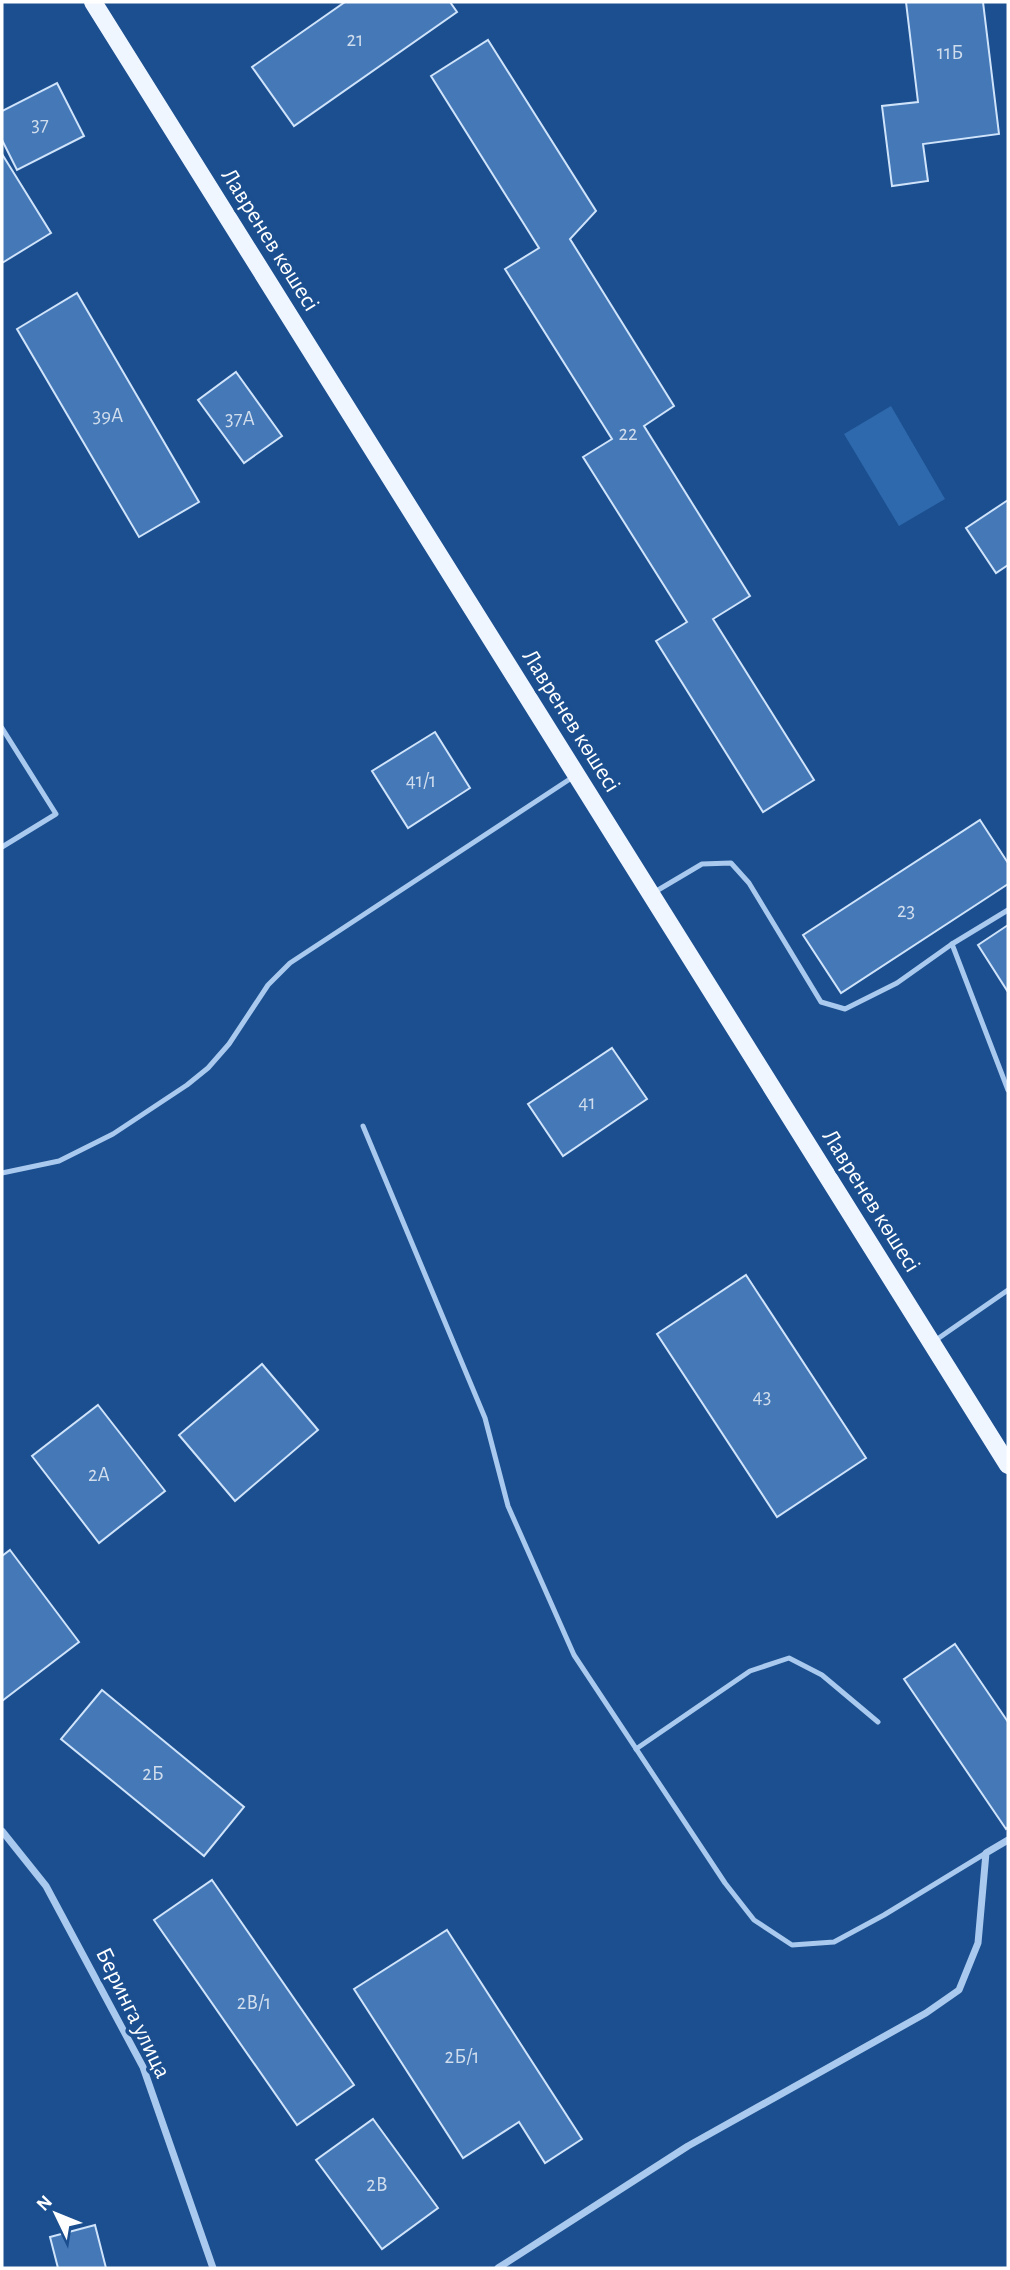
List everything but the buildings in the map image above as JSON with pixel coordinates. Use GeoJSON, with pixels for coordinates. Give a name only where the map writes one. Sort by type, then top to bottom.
{"type":"FeatureCollection","features":[{"type":"Feature","properties":{"kind":"main road","name":"Лавренев көшесі"},"geometry":{"type":"LineString","coordinates":[[93,2],[1008,1465]]}},
{"type":"Feature","properties":{"kind":"street","name":"Беринга улица"},"geometry":{"type":"LineString","coordinates":[[2,1832],[46,1885],[143,2067],[213,2268]]}},
{"type":"Feature","properties":{"kind":"street"},"geometry":{"type":"LineString","coordinates":[[498,2268],[688,2146],[926,2013],[959,1990],[978,1943],[986,1853],[1008,1840]]}},
{"type":"Feature","properties":{"kind":"lane"},"geometry":{"type":"LineString","coordinates":[[2,728],[56,814],[2,846]]}},
{"type":"Feature","properties":{"kind":"lane"},"geometry":{"type":"LineString","coordinates":[[2,1173],[59,1161],[113,1134],[187,1085],[208,1068],[229,1044],[268,985],[290,963],[576,775]]}},
{"type":"Feature","properties":{"kind":"lane"},"geometry":{"type":"LineString","coordinates":[[651,895],[702,864],[731,863],[749,883],[821,1002],[845,1009],[897,983],[1008,909]]}},
{"type":"Feature","properties":{"kind":"lane"},"geometry":{"type":"LineString","coordinates":[[952,944],[1008,1090]]}},
{"type":"Feature","properties":{"kind":"lane"},"geometry":{"type":"LineString","coordinates":[[363,1126],[485,1418],[508,1506],[574,1655],[725,1883],[754,1920],[792,1945],[834,1942],[986,1853]]}},
{"type":"Feature","properties":{"kind":"lane"},"geometry":{"type":"LineString","coordinates":[[932,1344],[1008,1290]]}},
{"type":"Feature","properties":{"kind":"lane"},"geometry":{"type":"LineString","coordinates":[[636,1749],[750,1671],[789,1658],[822,1675],[878,1722]]}},
{"type":"Feature","properties":{"kind":"shaded area"},"geometry":{"type":"Polygon","coordinates":[[[891,406],[945,499],[899,526],[844,434],[891,406]]]}}]}
